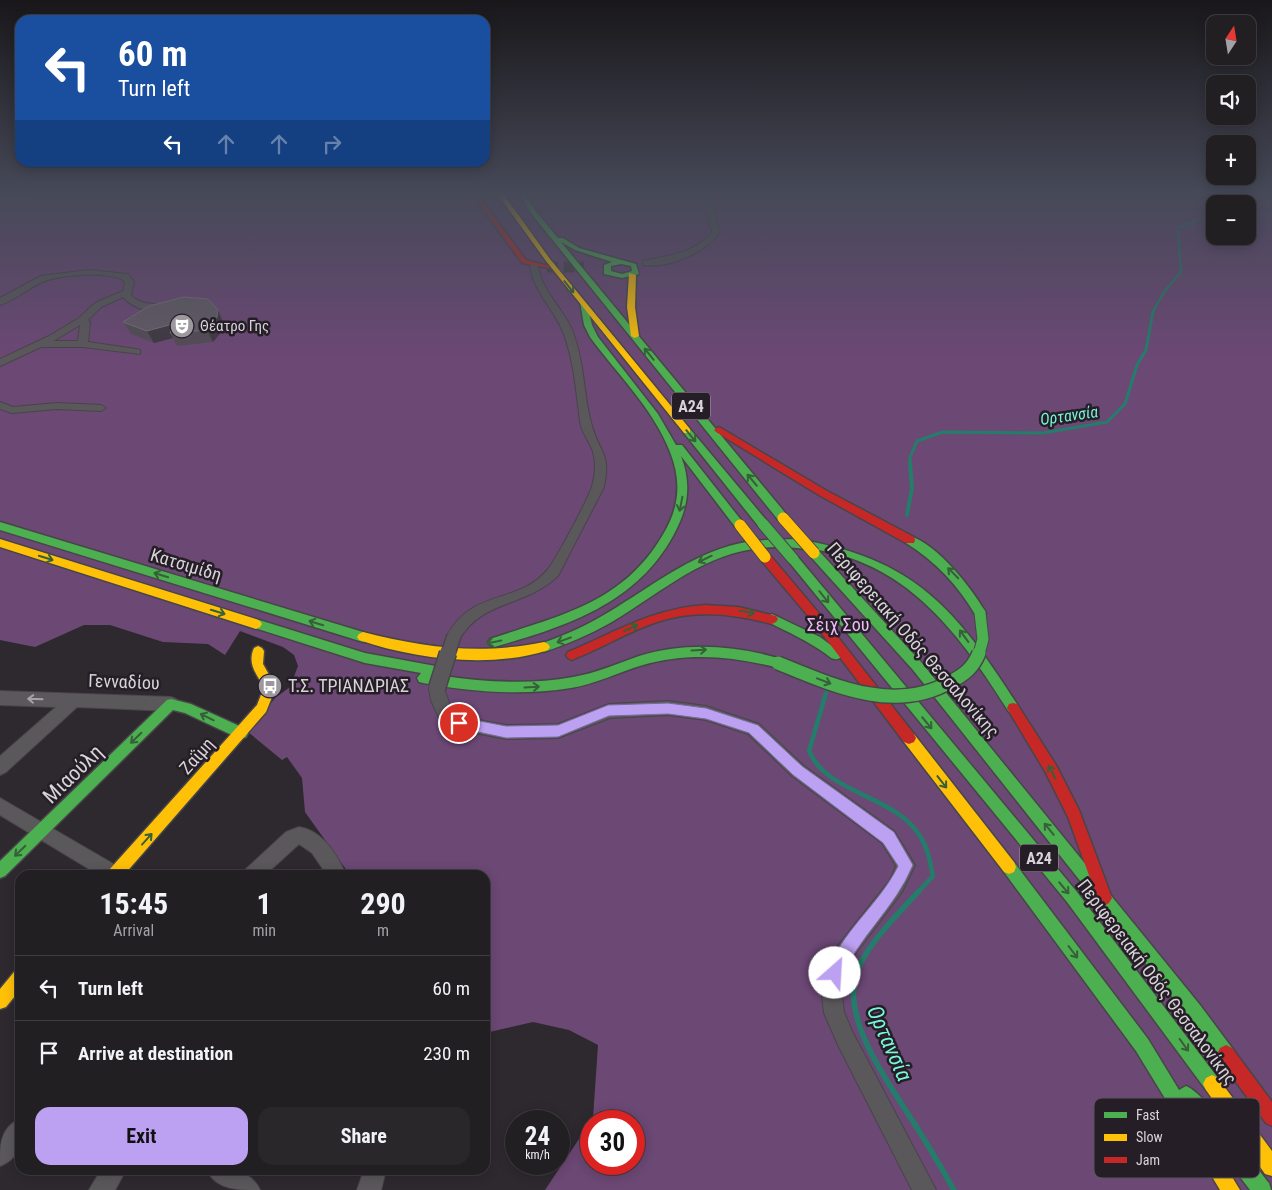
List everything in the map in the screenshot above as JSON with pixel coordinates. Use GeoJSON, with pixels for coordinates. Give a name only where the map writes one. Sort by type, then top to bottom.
{"type":"FeatureCollection","features":[{"type":"Feature","properties":{"kind":"main road"},"geometry":{"type":"LineString","coordinates":[[512,248],[524,262],[547,267]]}},
{"type":"Feature","properties":{"kind":"main road","name":"Περιφερειακή Οδός Θεσσαλονίκης"},"geometry":{"type":"LineString","coordinates":[[538,248],[763,524],[1072,897],[1222,1098]]}},
{"type":"Feature","properties":{"kind":"main road","name":"Περιφερειακή Οδός Θεσσαλονίκης"},"geometry":{"type":"LineString","coordinates":[[563,248],[783,518],[917,666],[1194,1011],[1258,1098]]}},
{"type":"Feature","properties":{"kind":"main road"},"geometry":{"type":"LineString","coordinates":[[575,248],[622,267]]}},
{"type":"Feature","properties":{"kind":"main road"},"geometry":{"type":"LineString","coordinates":[[584,268],[622,267]]}},
{"type":"Feature","properties":{"kind":"main road"},"geometry":{"type":"LineString","coordinates":[[622,267],[636,337]]}},
{"type":"Feature","properties":{"kind":"main road"},"geometry":{"type":"LineString","coordinates":[[583,304],[588,325],[604,353],[658,426],[682,451],[765,557],[818,620],[858,675],[1030,895],[1158,1067],[1176,1098]]}},
{"type":"Feature","properties":{"kind":"main road"},"geometry":{"type":"LineString","coordinates":[[365,658],[427,679],[460,684],[515,687],[578,682],[659,656],[686,650],[728,651],[778,663],[854,691],[895,698],[923,695],[955,682],[976,661],[983,640],[980,613],[966,588],[939,561],[905,538],[824,493],[701,418]]}},
{"type":"Feature","properties":{"kind":"main road"},"geometry":{"type":"LineString","coordinates":[[363,637],[433,646],[484,644],[518,636],[556,623],[618,592],[656,555],[671,534],[680,510],[684,487],[681,468],[658,426]]}},
{"type":"Feature","properties":{"kind":"main road","name":"Κατσιμίδη"},"geometry":{"type":"LineString","coordinates":[[0,526],[363,637]]}},
{"type":"Feature","properties":{"kind":"main road","name":"Κατσιμίδη"},"geometry":{"type":"LineString","coordinates":[[0,543],[365,658]]}},
{"type":"Feature","properties":{"kind":"main road"},"geometry":{"type":"LineString","coordinates":[[363,637],[404,649],[439,656],[478,657],[508,654],[546,646],[590,630],[697,563],[735,548],[766,543],[805,544],[863,558],[889,569],[921,591],[958,627],[1024,723],[1052,771],[1074,817],[1104,898]]}},
{"type":"Feature","properties":{"kind":"main road"},"geometry":{"type":"LineString","coordinates":[[556,660],[592,647],[656,617],[696,609],[719,609],[756,614],[793,627],[834,654],[858,675]]}},
{"type":"Feature","properties":{"kind":"main road","name":"Ζαΐμη"},"geometry":{"type":"LineString","coordinates":[[119,870],[241,734],[262,706],[271,691],[270,686],[257,667],[255,660],[258,651]]}},
{"type":"Feature","properties":{"kind":"main road"},"geometry":{"type":"LineString","coordinates":[[365,658],[431,671],[472,674]]}},
{"type":"Feature","properties":{"kind":"main road","name":"Γενναδίου"},"geometry":{"type":"LineString","coordinates":[[171,704],[194,710],[241,734]]}},
{"type":"Feature","properties":{"kind":"main road","name":"Μιαούλη"},"geometry":{"type":"LineString","coordinates":[[0,871],[171,704]]}},
{"type":"Feature","properties":{"kind":"main road"},"geometry":{"type":"LineString","coordinates":[[0,1001],[15,984]]}},
{"type":"Feature","properties":{"kind":"main road"},"geometry":{"type":"LineString","coordinates":[[1158,1067],[1189,1098]]}},
{"type":"Feature","properties":{"kind":"main road","name":"Περιφερειακή Οδός Θεσσαλονίκης"},"geometry":{"type":"LineString","coordinates":[[1260,1101],[1272,1117]]}},
{"type":"Feature","properties":{"kind":"main road","name":"Περιφερειακή Οδός Θεσσαλονίκης"},"geometry":{"type":"LineString","coordinates":[[1260,1150],[1272,1167]]}},
{"type":"Feature","properties":{"kind":"main road"},"geometry":{"type":"LineString","coordinates":[[1224,1178],[1231,1190]]}},
{"type":"Feature","properties":{"kind":"main road"},"geometry":{"type":"LineString","coordinates":[[1253,1178],[1262,1190]]}},
{"type":"Feature","properties":{"kind":"street"},"geometry":{"type":"LineString","coordinates":[[622,267],[692,254],[702,248]]}},
{"type":"Feature","properties":{"kind":"street"},"geometry":{"type":"LineString","coordinates":[[534,265],[535,276],[568,331],[579,371],[586,426],[600,455],[601,471],[598,487],[553,572],[545,582],[520,596],[487,605],[470,614],[459,625],[438,688],[439,700],[445,713],[459,723],[506,732],[558,731],[608,711],[668,708],[706,714],[753,729],[798,770],[888,838],[906,865],[896,886],[839,960],[831,987],[834,1013],[845,1038],[924,1190]]}},
{"type":"Feature","properties":{"kind":"street"},"geometry":{"type":"LineString","coordinates":[[0,302],[45,277],[83,273],[124,275],[129,279],[130,284],[126,293],[98,305],[82,320],[0,363]]}},
{"type":"Feature","properties":{"kind":"street"},"geometry":{"type":"LineString","coordinates":[[126,293],[131,301],[140,306],[174,307]]}},
{"type":"Feature","properties":{"kind":"street"},"geometry":{"type":"LineString","coordinates":[[82,320],[85,321],[83,344]]}},
{"type":"Feature","properties":{"kind":"street"},"geometry":{"type":"LineString","coordinates":[[568,331],[588,325]]}},
{"type":"Feature","properties":{"kind":"street"},"geometry":{"type":"LineString","coordinates":[[39,344],[83,344],[136,352]]}},
{"type":"Feature","properties":{"kind":"street"},"geometry":{"type":"LineString","coordinates":[[0,406],[12,410],[57,406],[101,408]]}},
{"type":"Feature","properties":{"kind":"street","name":"Γενναδίου"},"geometry":{"type":"LineString","coordinates":[[0,698],[171,704]]}},
{"type":"Feature","properties":{"kind":"street"},"geometry":{"type":"LineString","coordinates":[[0,766],[74,700]]}},
{"type":"Feature","properties":{"kind":"street"},"geometry":{"type":"LineString","coordinates":[[0,806],[107,870]]}},
{"type":"Feature","properties":{"kind":"street"},"geometry":{"type":"LineString","coordinates":[[257,870],[292,838],[299,835],[306,836],[314,842],[334,870]]}},
{"type":"Feature","properties":{"kind":"street"},"geometry":{"type":"LineString","coordinates":[[0,1155],[15,1136]]}},
{"type":"Feature","properties":{"kind":"street"},"geometry":{"type":"LineString","coordinates":[[101,1190],[112,1175]]}},
{"type":"Feature","properties":{"kind":"street"},"geometry":{"type":"LineString","coordinates":[[226,1175],[248,1190]]}},
{"type":"Feature","properties":{"kind":"street"},"geometry":{"type":"LineString","coordinates":[[368,1190],[373,1175]]}},
{"type":"Feature","properties":{"kind":"green space","name":"Σέιχ Σου"},"geometry":{"type":"Polygon","coordinates":[[[0,248],[1272,248],[1272,1190],[545,1190],[555,1175],[570,1175],[570,1152],[580,1138],[580,1175],[645,1175],[645,1110],[594,1110],[598,1045],[569,1030],[533,1022],[490,1032],[490,870],[346,870],[305,812],[302,778],[287,757],[282,760],[248,732],[275,698],[290,687],[298,666],[294,655],[283,647],[240,631],[225,655],[208,644],[163,642],[110,625],[84,625],[35,647],[0,640],[0,248]]]}},
{"type":"Feature","properties":{"kind":"building"},"geometry":{"type":"Polygon","coordinates":[[[184,297],[208,299],[218,310],[217,317],[207,330],[170,333],[173,324],[147,331],[123,322],[149,306],[184,297]]]}},
{"type":"Feature","properties":{"kind":"waterway","name":"Ορτανσία"},"geometry":{"type":"LineString","coordinates":[[1152,313],[1164,292],[1181,272],[1179,248]]}},
{"type":"Feature","properties":{"kind":"waterway","name":"Ορτανσία"},"geometry":{"type":"LineString","coordinates":[[910,463],[910,457],[917,441],[943,432],[1043,433],[1107,422],[1125,404],[1137,365],[1146,350],[1153,312]]}},
{"type":"Feature","properties":{"kind":"waterway","name":"Ορτανσία"},"geometry":{"type":"LineString","coordinates":[[907,515],[912,488],[910,463]]}},
{"type":"Feature","properties":{"kind":"waterway","name":"Ορτανσία"},"geometry":{"type":"LineString","coordinates":[[826,693],[809,751],[818,765],[830,777],[895,811],[909,822],[920,836],[927,850],[933,876],[918,892]]}},
{"type":"Feature","properties":{"kind":"waterway","name":"Ορτανσία"},"geometry":{"type":"LineString","coordinates":[[919,891],[880,934],[863,959],[854,984],[854,1002],[858,1021],[874,1059],[954,1190]]}},
{"type":"Feature","properties":{"kind":"tunnel"},"geometry":{"type":"LineString","coordinates":[[547,267],[584,267]]}},
{"type":"Feature","properties":{"kind":"traffic: fast"},"geometry":{"type":"LineString","coordinates":[[562,248],[783,518]]}},
{"type":"Feature","properties":{"kind":"traffic: fast"},"geometry":{"type":"LineString","coordinates":[[575,248],[619,262]]}},
{"type":"Feature","properties":{"kind":"traffic: fast"},"geometry":{"type":"LineString","coordinates":[[621,262],[634,265],[636,272],[622,276],[607,272],[608,265],[621,262]]}},
{"type":"Feature","properties":{"kind":"traffic: fast"},"geometry":{"type":"LineString","coordinates":[[494,642],[521,635],[574,616],[622,588],[643,571],[660,550],[674,525],[681,505],[683,491],[681,469],[666,433],[594,337],[588,325],[583,304]]}},
{"type":"Feature","properties":{"kind":"traffic: fast"},"geometry":{"type":"LineString","coordinates":[[687,431],[763,524]]}},
{"type":"Feature","properties":{"kind":"traffic: fast"},"geometry":{"type":"LineString","coordinates":[[679,447],[740,525]]}},
{"type":"Feature","properties":{"kind":"traffic: fast"},"geometry":{"type":"LineString","coordinates":[[763,524],[793,559]]}},
{"type":"Feature","properties":{"kind":"traffic: fast"},"geometry":{"type":"LineString","coordinates":[[0,526],[363,637]]}},
{"type":"Feature","properties":{"kind":"traffic: fast"},"geometry":{"type":"LineString","coordinates":[[910,540],[932,555],[959,581],[980,613]]}},
{"type":"Feature","properties":{"kind":"traffic: fast"},"geometry":{"type":"LineString","coordinates":[[544,647],[586,631],[700,561],[731,549],[763,543],[797,543],[830,548],[862,558],[892,573],[920,591],[944,613],[963,635],[1013,708]]}},
{"type":"Feature","properties":{"kind":"traffic: fast"},"geometry":{"type":"LineString","coordinates":[[814,553],[917,666],[1194,1011],[1226,1054]]}},
{"type":"Feature","properties":{"kind":"traffic: fast"},"geometry":{"type":"LineString","coordinates":[[793,559],[1072,897],[1212,1084]]}},
{"type":"Feature","properties":{"kind":"traffic: fast"},"geometry":{"type":"LineString","coordinates":[[778,663],[824,682],[870,695],[894,697],[917,695],[940,688],[970,669],[979,655],[983,639],[980,613]]}},
{"type":"Feature","properties":{"kind":"traffic: fast"},"geometry":{"type":"LineString","coordinates":[[772,619],[816,640],[836,655]]}},
{"type":"Feature","properties":{"kind":"traffic: fast"},"geometry":{"type":"LineString","coordinates":[[256,624],[365,658],[441,672]]}},
{"type":"Feature","properties":{"kind":"traffic: fast"},"geometry":{"type":"LineString","coordinates":[[423,678],[460,684],[534,687],[589,679],[657,656],[692,651],[726,652],[778,663]]}},
{"type":"Feature","properties":{"kind":"traffic: fast"},"geometry":{"type":"LineString","coordinates":[[0,871],[171,704],[187,708],[241,733]]}},
{"type":"Feature","properties":{"kind":"traffic: fast"},"geometry":{"type":"LineString","coordinates":[[1009,867],[1142,1045],[1174,1098]]}},
{"type":"Feature","properties":{"kind":"traffic: fast"},"geometry":{"type":"LineString","coordinates":[[1186,1095],[1189,1098]]}},
{"type":"Feature","properties":{"kind":"traffic: fast"},"geometry":{"type":"LineString","coordinates":[[1253,1178],[1262,1190]]}},
{"type":"Feature","properties":{"kind":"traffic: slow"},"geometry":{"type":"LineString","coordinates":[[539,248],[687,431]]}},
{"type":"Feature","properties":{"kind":"traffic: slow"},"geometry":{"type":"LineString","coordinates":[[632,275],[631,307],[635,336]]}},
{"type":"Feature","properties":{"kind":"traffic: slow"},"geometry":{"type":"LineString","coordinates":[[783,518],[814,553]]}},
{"type":"Feature","properties":{"kind":"traffic: slow"},"geometry":{"type":"LineString","coordinates":[[740,525],[765,557]]}},
{"type":"Feature","properties":{"kind":"traffic: slow"},"geometry":{"type":"LineString","coordinates":[[0,543],[256,624]]}},
{"type":"Feature","properties":{"kind":"traffic: slow"},"geometry":{"type":"LineString","coordinates":[[363,637],[408,648],[453,654],[498,654],[544,647]]}},
{"type":"Feature","properties":{"kind":"traffic: slow"},"geometry":{"type":"LineString","coordinates":[[118,870],[262,708],[270,687],[257,664],[258,651]]}},
{"type":"Feature","properties":{"kind":"traffic: slow"},"geometry":{"type":"LineString","coordinates":[[909,738],[1009,867]]}},
{"type":"Feature","properties":{"kind":"traffic: slow"},"geometry":{"type":"LineString","coordinates":[[0,1001],[15,984]]}},
{"type":"Feature","properties":{"kind":"traffic: slow"},"geometry":{"type":"LineString","coordinates":[[1212,1084],[1222,1098]]}},
{"type":"Feature","properties":{"kind":"traffic: slow"},"geometry":{"type":"LineString","coordinates":[[1260,1150],[1272,1167]]}},
{"type":"Feature","properties":{"kind":"traffic: slow"},"geometry":{"type":"LineString","coordinates":[[1224,1178],[1231,1190]]}},
{"type":"Feature","properties":{"kind":"traffic: jam"},"geometry":{"type":"LineString","coordinates":[[513,248],[524,262],[547,267]]}},
{"type":"Feature","properties":{"kind":"traffic: jam"},"geometry":{"type":"LineString","coordinates":[[719,430],[823,493],[910,540]]}},
{"type":"Feature","properties":{"kind":"traffic: jam"},"geometry":{"type":"LineString","coordinates":[[765,557],[818,620],[909,738]]}},
{"type":"Feature","properties":{"kind":"traffic: jam"},"geometry":{"type":"LineString","coordinates":[[572,655],[639,624],[672,613],[721,610],[772,619]]}},
{"type":"Feature","properties":{"kind":"traffic: jam"},"geometry":{"type":"LineString","coordinates":[[1013,708],[1051,769],[1074,815],[1104,898]]}},
{"type":"Feature","properties":{"kind":"traffic: jam"},"geometry":{"type":"LineString","coordinates":[[1226,1054],[1258,1098]]}},
{"type":"Feature","properties":{"kind":"traffic: jam"},"geometry":{"type":"LineString","coordinates":[[1260,1101],[1272,1117]]}},
{"type":"Feature","properties":{"kind":"place","name":"Θέατρο Γης"},"geometry":{"type":"Point","coordinates":[182,326]}},
{"type":"Feature","properties":{"kind":"place","name":"Τ.Σ. ΤΡΙΑΝΔΡΙΑΣ"},"geometry":{"type":"Point","coordinates":[270,686]}},
{"type":"Feature","properties":{"kind":"route"},"geometry":{"type":"LineString","coordinates":[[459,723],[506,732],[558,731],[608,711],[668,708],[706,714],[753,729],[798,770],[888,838],[906,865],[896,886],[839,960],[835,973]]}}]}
